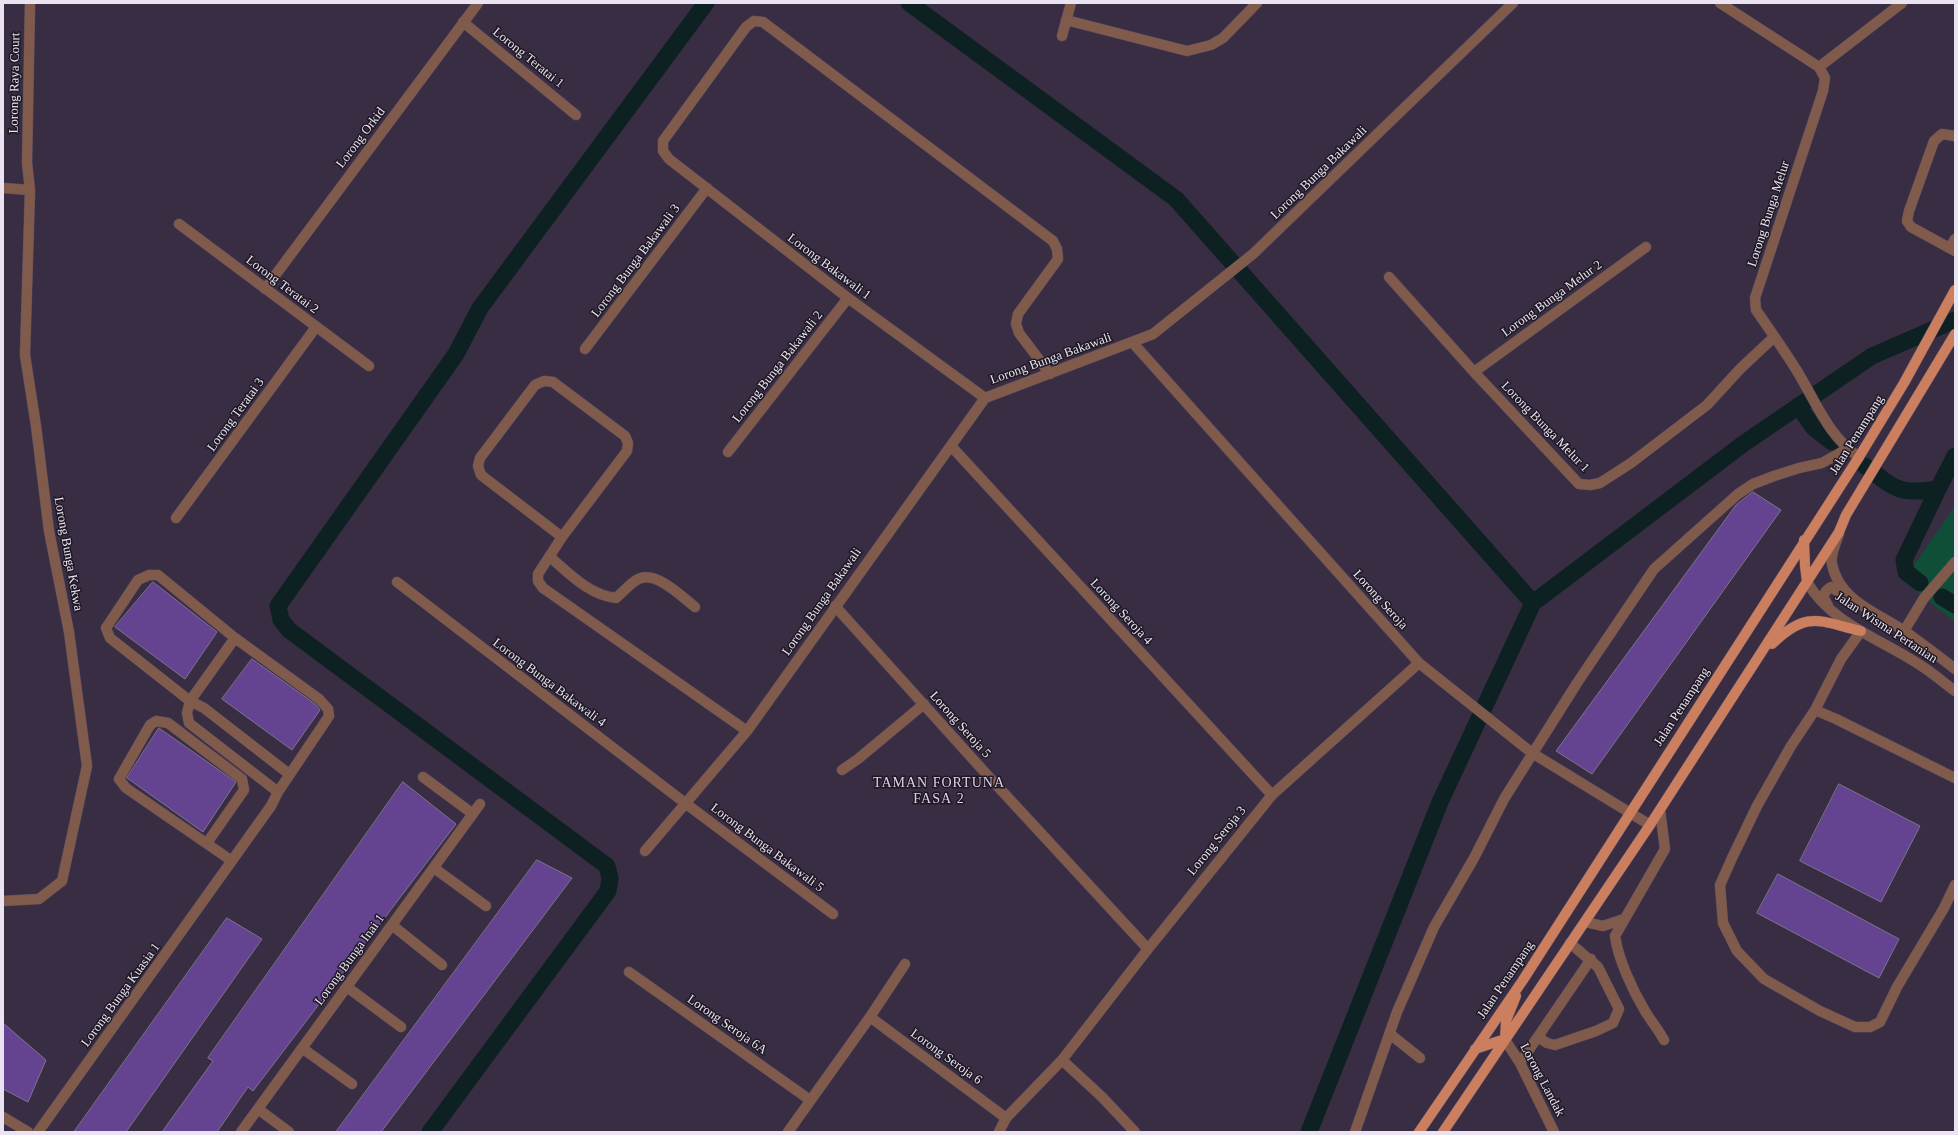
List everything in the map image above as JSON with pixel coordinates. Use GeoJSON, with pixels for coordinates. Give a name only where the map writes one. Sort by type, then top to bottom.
{"type":"FeatureCollection","features":[{"type":"Feature","properties":{"kind":"main road","name":"Jalan Penampang"},"geometry":{"type":"LineString","coordinates":[[1419,1132],[1523,980],[1804,540],[1859,457],[1904,383],[1953,293]]}},
{"type":"Feature","properties":{"kind":"main road"},"geometry":{"type":"LineString","coordinates":[[1443,1132],[1650,826],[1807,582],[1839,532],[1846,515],[1882,458],[1955,334]]}},
{"type":"Feature","properties":{"kind":"main road"},"geometry":{"type":"LineString","coordinates":[[1804,540],[1807,582]]}},
{"type":"Feature","properties":{"kind":"main road"},"geometry":{"type":"LineString","coordinates":[[1760,655],[1786,631],[1803,622],[1813,620],[1862,631]]}},
{"type":"Feature","properties":{"kind":"main road"},"geometry":{"type":"LineString","coordinates":[[1505,1040],[1506,1021],[1523,980]]}},
{"type":"Feature","properties":{"kind":"main road"},"geometry":{"type":"LineString","coordinates":[[1475,1049],[1505,1040]]}},
{"type":"Feature","properties":{"kind":"street","name":"Lorong Raya Court"},"geometry":{"type":"LineString","coordinates":[[27,163],[30,3]]}},
{"type":"Feature","properties":{"kind":"street","name":"Lorong Orkid"},"geometry":{"type":"LineString","coordinates":[[265,289],[478,3]]}},
{"type":"Feature","properties":{"kind":"street"},"geometry":{"type":"LineString","coordinates":[[1062,36],[1071,3]]}},
{"type":"Feature","properties":{"kind":"street"},"geometry":{"type":"LineString","coordinates":[[1066,20],[1186,50],[1211,45],[1223,38],[1257,3]]}},
{"type":"Feature","properties":{"kind":"street","name":"Lorong Bunga Bakawali"},"geometry":{"type":"LineString","coordinates":[[646,851],[747,731],[985,398],[1153,334],[1253,254],[1513,3]]}},
{"type":"Feature","properties":{"kind":"street"},"geometry":{"type":"LineString","coordinates":[[1720,3],[1819,67],[1902,3]]}},
{"type":"Feature","properties":{"kind":"street","name":"Lorong Bakawali 1"},"geometry":{"type":"LineString","coordinates":[[985,398],[848,298],[668,159],[663,151],[664,141],[746,27],[754,21],[763,22],[1053,241],[1058,249],[1058,259],[1018,314],[1016,324],[1019,334],[1050,374]]}},
{"type":"Feature","properties":{"kind":"street","name":"Lorong Teratai 1"},"geometry":{"type":"LineString","coordinates":[[463,22],[576,115]]}},
{"type":"Feature","properties":{"kind":"street","name":"Lorong Bunga Melur"},"geometry":{"type":"LineString","coordinates":[[1819,67],[1825,78],[1823,91],[1755,298],[1756,310],[1797,372],[1835,436],[1847,449],[1859,457]]}},
{"type":"Feature","properties":{"kind":"street"},"geometry":{"type":"LineString","coordinates":[[1955,136],[1942,134],[1934,141],[1909,211],[1907,221],[1911,227],[1952,250],[1955,239]]}},
{"type":"Feature","properties":{"kind":"street","name":"Lorong Bunga Kekwa"},"geometry":{"type":"LineString","coordinates":[[3,901],[39,899],[62,881],[87,766],[69,632],[49,531],[36,426],[25,355],[30,190],[27,163]]}},
{"type":"Feature","properties":{"kind":"street"},"geometry":{"type":"LineString","coordinates":[[3,188],[30,190]]}},
{"type":"Feature","properties":{"kind":"street","name":"Lorong Bunga Bakawali 3"},"geometry":{"type":"LineString","coordinates":[[585,349],[707,188]]}},
{"type":"Feature","properties":{"kind":"street","name":"Lorong Teratai 2"},"geometry":{"type":"LineString","coordinates":[[179,224],[369,366]]}},
{"type":"Feature","properties":{"kind":"street","name":"Lorong Bunga Melur 2"},"geometry":{"type":"LineString","coordinates":[[1474,372],[1646,248]]}},
{"type":"Feature","properties":{"kind":"street","name":"Lorong Bunga Melur 1"},"geometry":{"type":"LineString","coordinates":[[1389,276],[1474,372],[1579,484],[1590,485],[1600,483],[1631,464],[1707,406],[1740,369],[1774,337]]}},
{"type":"Feature","properties":{"kind":"street","name":"Lorong Bunga Bakawali 2"},"geometry":{"type":"LineString","coordinates":[[728,452],[848,298]]}},
{"type":"Feature","properties":{"kind":"street","name":"Lorong Teratai 3"},"geometry":{"type":"LineString","coordinates":[[176,518],[316,327]]}},
{"type":"Feature","properties":{"kind":"street","name":"Lorong Seroja"},"geometry":{"type":"LineString","coordinates":[[1132,343],[1419,663],[1532,753],[1650,826]]}},
{"type":"Feature","properties":{"kind":"street"},"geometry":{"type":"LineString","coordinates":[[562,537],[481,475],[478,466],[480,458],[535,385],[544,382],[553,382],[625,436],[628,443],[627,451],[562,537],[538,574],[538,581],[543,588],[747,731]]}},
{"type":"Feature","properties":{"kind":"street","name":"Lorong Seroja 4"},"geometry":{"type":"LineString","coordinates":[[951,446],[1272,795]]}},
{"type":"Feature","properties":{"kind":"street"},"geometry":{"type":"LineString","coordinates":[[1355,1132],[1390,1034],[1434,927],[1474,858],[1504,799],[1532,753],[1576,683],[1654,569],[1738,494],[1753,484],[1799,468],[1822,463],[1847,449]]}},
{"type":"Feature","properties":{"kind":"street","name":"Jalan Wisma Pertanian"},"geometry":{"type":"LineString","coordinates":[[1839,532],[1831,562],[1838,582],[1857,603],[1904,631],[1955,668]]}},
{"type":"Feature","properties":{"kind":"street"},"geometry":{"type":"LineString","coordinates":[[550,557],[590,590],[603,596],[616,598],[636,580],[647,577],[659,579],[695,607]]}},
{"type":"Feature","properties":{"kind":"street"},"geometry":{"type":"LineString","coordinates":[[1904,631],[1924,598],[1955,562]]}},
{"type":"Feature","properties":{"kind":"street","name":"Lorong Bunga Kuasia 1"},"geometry":{"type":"LineString","coordinates":[[38,1132],[271,806],[289,774],[329,716],[328,709],[319,699],[235,638],[158,575],[149,575],[138,580],[106,628],[110,638],[190,701]]}},
{"type":"Feature","properties":{"kind":"street","name":"Lorong Bunga Bakawali 4"},"geometry":{"type":"LineString","coordinates":[[397,582],[685,803]]}},
{"type":"Feature","properties":{"kind":"street","name":"Jalan Wisma Pertanian"},"geometry":{"type":"LineString","coordinates":[[1807,582],[1814,594],[1828,608],[1862,631],[1923,666],[1955,691]]}},
{"type":"Feature","properties":{"kind":"street"},"geometry":{"type":"LineString","coordinates":[[1828,608],[1823,596],[1831,587],[1857,603]]}},
{"type":"Feature","properties":{"kind":"street","name":"Lorong Seroja 5"},"geometry":{"type":"LineString","coordinates":[[835,606],[1148,949]]}},
{"type":"Feature","properties":{"kind":"street"},"geometry":{"type":"LineString","coordinates":[[1862,631],[1841,659],[1815,710],[1791,746],[1757,806],[1720,884],[1722,923],[1737,951],[1764,979],[1820,1011],[1855,1027],[1870,1027],[1880,1022],[1897,987],[1944,908],[1955,885]]}},
{"type":"Feature","properties":{"kind":"street"},"geometry":{"type":"LineString","coordinates":[[235,638],[190,701],[187,713],[189,723],[278,792]]}},
{"type":"Feature","properties":{"kind":"street","name":"Lorong Seroja 3"},"geometry":{"type":"LineString","coordinates":[[999,1132],[1006,1118],[1062,1060],[1148,949],[1272,795],[1419,663]]}},
{"type":"Feature","properties":{"kind":"street"},"geometry":{"type":"LineString","coordinates":[[190,701],[204,708],[289,774]]}},
{"type":"Feature","properties":{"kind":"street"},"geometry":{"type":"LineString","coordinates":[[842,770],[858,759],[924,704]]}},
{"type":"Feature","properties":{"kind":"street"},"geometry":{"type":"LineString","coordinates":[[1815,710],[1955,778]]}},
{"type":"Feature","properties":{"kind":"street"},"geometry":{"type":"LineString","coordinates":[[206,843],[244,790],[242,779],[168,723],[156,721],[150,725],[118,779],[126,788],[232,861]]}},
{"type":"Feature","properties":{"kind":"street"},"geometry":{"type":"LineString","coordinates":[[423,777],[473,814]]}},
{"type":"Feature","properties":{"kind":"street","name":"Lorong Bunga Bakawali 5"},"geometry":{"type":"LineString","coordinates":[[685,803],[833,914]]}},
{"type":"Feature","properties":{"kind":"street","name":"Lorong Bunga Inai 1"},"geometry":{"type":"LineString","coordinates":[[241,1132],[480,804]]}},
{"type":"Feature","properties":{"kind":"street"},"geometry":{"type":"LineString","coordinates":[[1660,810],[1665,849],[1615,936],[1616,944],[1628,976],[1645,1011],[1664,1040]]}},
{"type":"Feature","properties":{"kind":"street"},"geometry":{"type":"LineString","coordinates":[[434,868],[486,906]]}},
{"type":"Feature","properties":{"kind":"street"},"geometry":{"type":"LineString","coordinates":[[1585,922],[1603,926],[1624,919]]}},
{"type":"Feature","properties":{"kind":"street"},"geometry":{"type":"LineString","coordinates":[[392,926],[442,965]]}},
{"type":"Feature","properties":{"kind":"street"},"geometry":{"type":"LineString","coordinates":[[1538,1037],[1547,1043],[1555,1045],[1596,1031],[1613,1023],[1620,1009],[1598,967],[1591,959],[1570,943]]}},
{"type":"Feature","properties":{"kind":"street"},"geometry":{"type":"LineString","coordinates":[[1520,1063],[1591,959]]}},
{"type":"Feature","properties":{"kind":"street"},"geometry":{"type":"LineString","coordinates":[[788,1132],[870,1017],[904,964]]}},
{"type":"Feature","properties":{"kind":"street","name":"Lorong Seroja 6A"},"geometry":{"type":"LineString","coordinates":[[629,972],[810,1100]]}},
{"type":"Feature","properties":{"kind":"street"},"geometry":{"type":"LineString","coordinates":[[347,987],[401,1027]]}},
{"type":"Feature","properties":{"kind":"street","name":"Lorong Seroja 6"},"geometry":{"type":"LineString","coordinates":[[870,1017],[1006,1118]]}},
{"type":"Feature","properties":{"kind":"street"},"geometry":{"type":"LineString","coordinates":[[1390,1034],[1420,1058]]}},
{"type":"Feature","properties":{"kind":"street","name":"Lorong Landak"},"geometry":{"type":"LineString","coordinates":[[1505,1040],[1520,1063],[1554,1132]]}},
{"type":"Feature","properties":{"kind":"street"},"geometry":{"type":"LineString","coordinates":[[302,1048],[352,1084]]}},
{"type":"Feature","properties":{"kind":"street"},"geometry":{"type":"LineString","coordinates":[[1062,1060],[1102,1097],[1135,1132]]}},
{"type":"Feature","properties":{"kind":"street"},"geometry":{"type":"LineString","coordinates":[[258,1109],[289,1132]]}},
{"type":"Feature","properties":{"kind":"street"},"geometry":{"type":"LineString","coordinates":[[3,1117],[28,1132]]}},
{"type":"Feature","properties":{"kind":"green space"},"geometry":{"type":"Polygon","coordinates":[[[1955,506],[1955,622],[1903,581],[1955,506]]]}},
{"type":"Feature","properties":{"kind":"building"},"geometry":{"type":"Polygon","coordinates":[[[1753,492],[1781,510],[1592,774],[1556,751],[1736,505],[1753,492]]]}},
{"type":"Feature","properties":{"kind":"building"},"geometry":{"type":"Polygon","coordinates":[[[153,582],[217,632],[185,679],[115,627],[153,582]]]}},
{"type":"Feature","properties":{"kind":"building"},"geometry":{"type":"Polygon","coordinates":[[[252,659],[315,704],[320,710],[292,750],[222,699],[252,659]]]}},
{"type":"Feature","properties":{"kind":"building"},"geometry":{"type":"Polygon","coordinates":[[[159,728],[236,782],[203,832],[127,778],[159,728]]]}},
{"type":"Feature","properties":{"kind":"building"},"geometry":{"type":"Polygon","coordinates":[[[403,782],[456,824],[253,1091],[248,1087],[217,1132],[162,1132],[213,1061],[208,1058],[403,782]]]}},
{"type":"Feature","properties":{"kind":"building"},"geometry":{"type":"Polygon","coordinates":[[[1839,784],[1920,826],[1881,902],[1800,861],[1839,784]]]}},
{"type":"Feature","properties":{"kind":"building"},"geometry":{"type":"Polygon","coordinates":[[[537,860],[572,878],[381,1132],[336,1132],[537,860]]]}},
{"type":"Feature","properties":{"kind":"building"},"geometry":{"type":"Polygon","coordinates":[[[1778,874],[1899,939],[1879,978],[1757,913],[1778,874]]]}},
{"type":"Feature","properties":{"kind":"building"},"geometry":{"type":"Polygon","coordinates":[[[227,918],[262,939],[126,1132],[74,1132],[227,918]]]}},
{"type":"Feature","properties":{"kind":"building"},"geometry":{"type":"Polygon","coordinates":[[[3,1023],[46,1060],[28,1102],[3,1089],[3,1023]]]}},
{"type":"Feature","properties":{"kind":"waterway"},"geometry":{"type":"LineString","coordinates":[[430,1132],[608,891],[610,878],[607,866],[289,630],[281,620],[278,606],[456,354],[480,308],[706,3]]}},
{"type":"Feature","properties":{"kind":"waterway"},"geometry":{"type":"LineString","coordinates":[[909,3],[1176,199],[1533,603]]}},
{"type":"Feature","properties":{"kind":"waterway"},"geometry":{"type":"LineString","coordinates":[[1309,1132],[1440,802],[1533,603],[1743,444],[1872,356],[1955,320]]}},
{"type":"Feature","properties":{"kind":"waterway"},"geometry":{"type":"LineString","coordinates":[[1798,406],[1814,428],[1832,442]]}},
{"type":"Feature","properties":{"kind":"waterway"},"geometry":{"type":"LineString","coordinates":[[1865,466],[1891,485],[1898,488],[1914,491],[1925,491],[1938,489],[1955,456]]}},
{"type":"Feature","properties":{"kind":"waterway"},"geometry":{"type":"LineString","coordinates":[[1920,583],[1906,572],[1904,560],[1938,489]]}},
{"type":"Feature","properties":{"kind":"waterway"},"geometry":{"type":"LineString","coordinates":[[1942,597],[1955,605]]}},
{"type":"Feature","properties":{"kind":"district","name":"TAMAN FORTUNA FASA 2"},"geometry":{"type":"Point","coordinates":[939,792]}}]}
